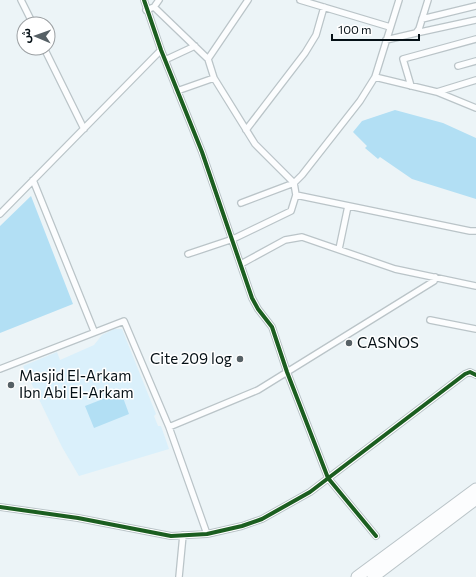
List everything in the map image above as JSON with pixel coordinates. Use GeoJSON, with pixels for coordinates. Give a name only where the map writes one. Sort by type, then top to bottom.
{"type":"FeatureCollection","features":[{"type":"Feature","properties":{"kind":"highway"},"geometry":{"type":"LineString","coordinates":[[357,577],[470,502],[476,482]]}},
{"type":"Feature","properties":{"kind":"highway"},"geometry":{"type":"LineString","coordinates":[[373,577],[470,502],[476,489]]}},
{"type":"Feature","properties":{"kind":"street"},"geometry":{"type":"LineString","coordinates":[[21,0],[29,16]]}},
{"type":"Feature","properties":{"kind":"street"},"geometry":{"type":"LineString","coordinates":[[144,0],[146,10],[161,50],[202,152],[255,304],[272,327],[287,372],[328,478],[376,536]]}},
{"type":"Feature","properties":{"kind":"street"},"geometry":{"type":"LineString","coordinates":[[146,10],[154,7],[159,0]]}},
{"type":"Feature","properties":{"kind":"street"},"geometry":{"type":"LineString","coordinates":[[208,59],[248,0]]}},
{"type":"Feature","properties":{"kind":"street"},"geometry":{"type":"LineString","coordinates":[[300,0],[390,27]]}},
{"type":"Feature","properties":{"kind":"street"},"geometry":{"type":"LineString","coordinates":[[240,203],[294,182],[302,175],[360,102],[376,77],[398,0]]}},
{"type":"Feature","properties":{"kind":"street"},"geometry":{"type":"LineString","coordinates":[[414,34],[420,29],[428,0]]}},
{"type":"Feature","properties":{"kind":"street"},"geometry":{"type":"LineString","coordinates":[[422,19],[476,6]]}},
{"type":"Feature","properties":{"kind":"street"},"geometry":{"type":"LineString","coordinates":[[154,7],[208,59],[214,78],[255,144],[294,182],[296,195],[291,211],[232,239],[188,254]]}},
{"type":"Feature","properties":{"kind":"street"},"geometry":{"type":"LineString","coordinates":[[246,130],[305,53],[316,35],[324,7]]}},
{"type":"Feature","properties":{"kind":"street"},"geometry":{"type":"LineString","coordinates":[[386,40],[476,20]]}},
{"type":"Feature","properties":{"kind":"street"},"geometry":{"type":"LineString","coordinates":[[411,86],[403,59],[476,39]]}},
{"type":"Feature","properties":{"kind":"street"},"geometry":{"type":"LineString","coordinates":[[165,60],[195,46]]}},
{"type":"Feature","properties":{"kind":"street"},"geometry":{"type":"LineString","coordinates":[[0,214],[161,50]]}},
{"type":"Feature","properties":{"kind":"street"},"geometry":{"type":"LineString","coordinates":[[48,56],[84,129]]}},
{"type":"Feature","properties":{"kind":"street"},"geometry":{"type":"LineString","coordinates":[[458,66],[476,61]]}},
{"type":"Feature","properties":{"kind":"street"},"geometry":{"type":"LineString","coordinates":[[376,77],[437,92],[475,107]]}},
{"type":"Feature","properties":{"kind":"street"},"geometry":{"type":"LineString","coordinates":[[177,91],[214,78]]}},
{"type":"Feature","properties":{"kind":"street"},"geometry":{"type":"LineString","coordinates":[[437,92],[476,80]]}},
{"type":"Feature","properties":{"kind":"street"},"geometry":{"type":"LineString","coordinates":[[33,180],[94,331]]}},
{"type":"Feature","properties":{"kind":"street"},"geometry":{"type":"LineString","coordinates":[[296,195],[476,231]]}},
{"type":"Feature","properties":{"kind":"street"},"geometry":{"type":"LineString","coordinates":[[339,249],[348,206]]}},
{"type":"Feature","properties":{"kind":"street"},"geometry":{"type":"LineString","coordinates":[[241,264],[293,237],[302,237],[395,269],[476,286]]}},
{"type":"Feature","properties":{"kind":"street"},"geometry":{"type":"LineString","coordinates":[[168,427],[258,390],[434,281],[435,277]]}},
{"type":"Feature","properties":{"kind":"street"},"geometry":{"type":"LineString","coordinates":[[430,320],[476,329]]}},
{"type":"Feature","properties":{"kind":"street"},"geometry":{"type":"LineString","coordinates":[[0,369],[94,331],[124,321],[168,427],[207,534]]}},
{"type":"Feature","properties":{"kind":"street"},"geometry":{"type":"LineString","coordinates":[[0,507],[78,518],[171,536],[207,534],[242,526],[262,519],[293,503],[465,374],[470,372],[476,375]]}},
{"type":"Feature","properties":{"kind":"street"},"geometry":{"type":"LineString","coordinates":[[180,577],[183,535]]}},
{"type":"Feature","properties":{"kind":"shaded area"},"geometry":{"type":"Polygon","coordinates":[[[395,110],[443,123],[476,138],[476,199],[412,179],[380,157],[378,159],[365,148],[367,146],[353,132],[362,121],[395,110]]]}},
{"type":"Feature","properties":{"kind":"shaded area"},"geometry":{"type":"Polygon","coordinates":[[[31,196],[73,304],[0,333],[0,226],[31,196]]]}},
{"type":"Feature","properties":{"kind":"shaded area"},"geometry":{"type":"Polygon","coordinates":[[[114,329],[122,329],[156,414],[154,416],[158,426],[161,426],[169,449],[79,476],[62,447],[23,366],[57,352],[60,360],[94,345],[102,335],[114,329]]]}},
{"type":"Feature","properties":{"kind":"shaded area"},"geometry":{"type":"Polygon","coordinates":[[[121,392],[129,414],[94,428],[85,406],[121,392]]]}},
{"type":"Feature","properties":{"kind":"cycle path"},"geometry":{"type":"LineString","coordinates":[[144,0],[161,50],[202,152],[252,298],[258,309],[272,327],[287,372],[328,478],[376,536]]}},
{"type":"Feature","properties":{"kind":"cycle path"},"geometry":{"type":"LineString","coordinates":[[0,507],[78,518],[171,536],[207,534],[242,526],[262,519],[310,492],[465,374],[470,372],[476,375]]}},
{"type":"Feature","properties":{"kind":"place","name":"CASNOS"},"geometry":{"type":"Point","coordinates":[349,343]}},
{"type":"Feature","properties":{"kind":"place","name":"Cite 209 log"},"geometry":{"type":"Point","coordinates":[240,359]}},
{"type":"Feature","properties":{"kind":"place","name":"Masjid El-Arkam Ibn Abi El-Arkam"},"geometry":{"type":"Point","coordinates":[11,385]}}]}
